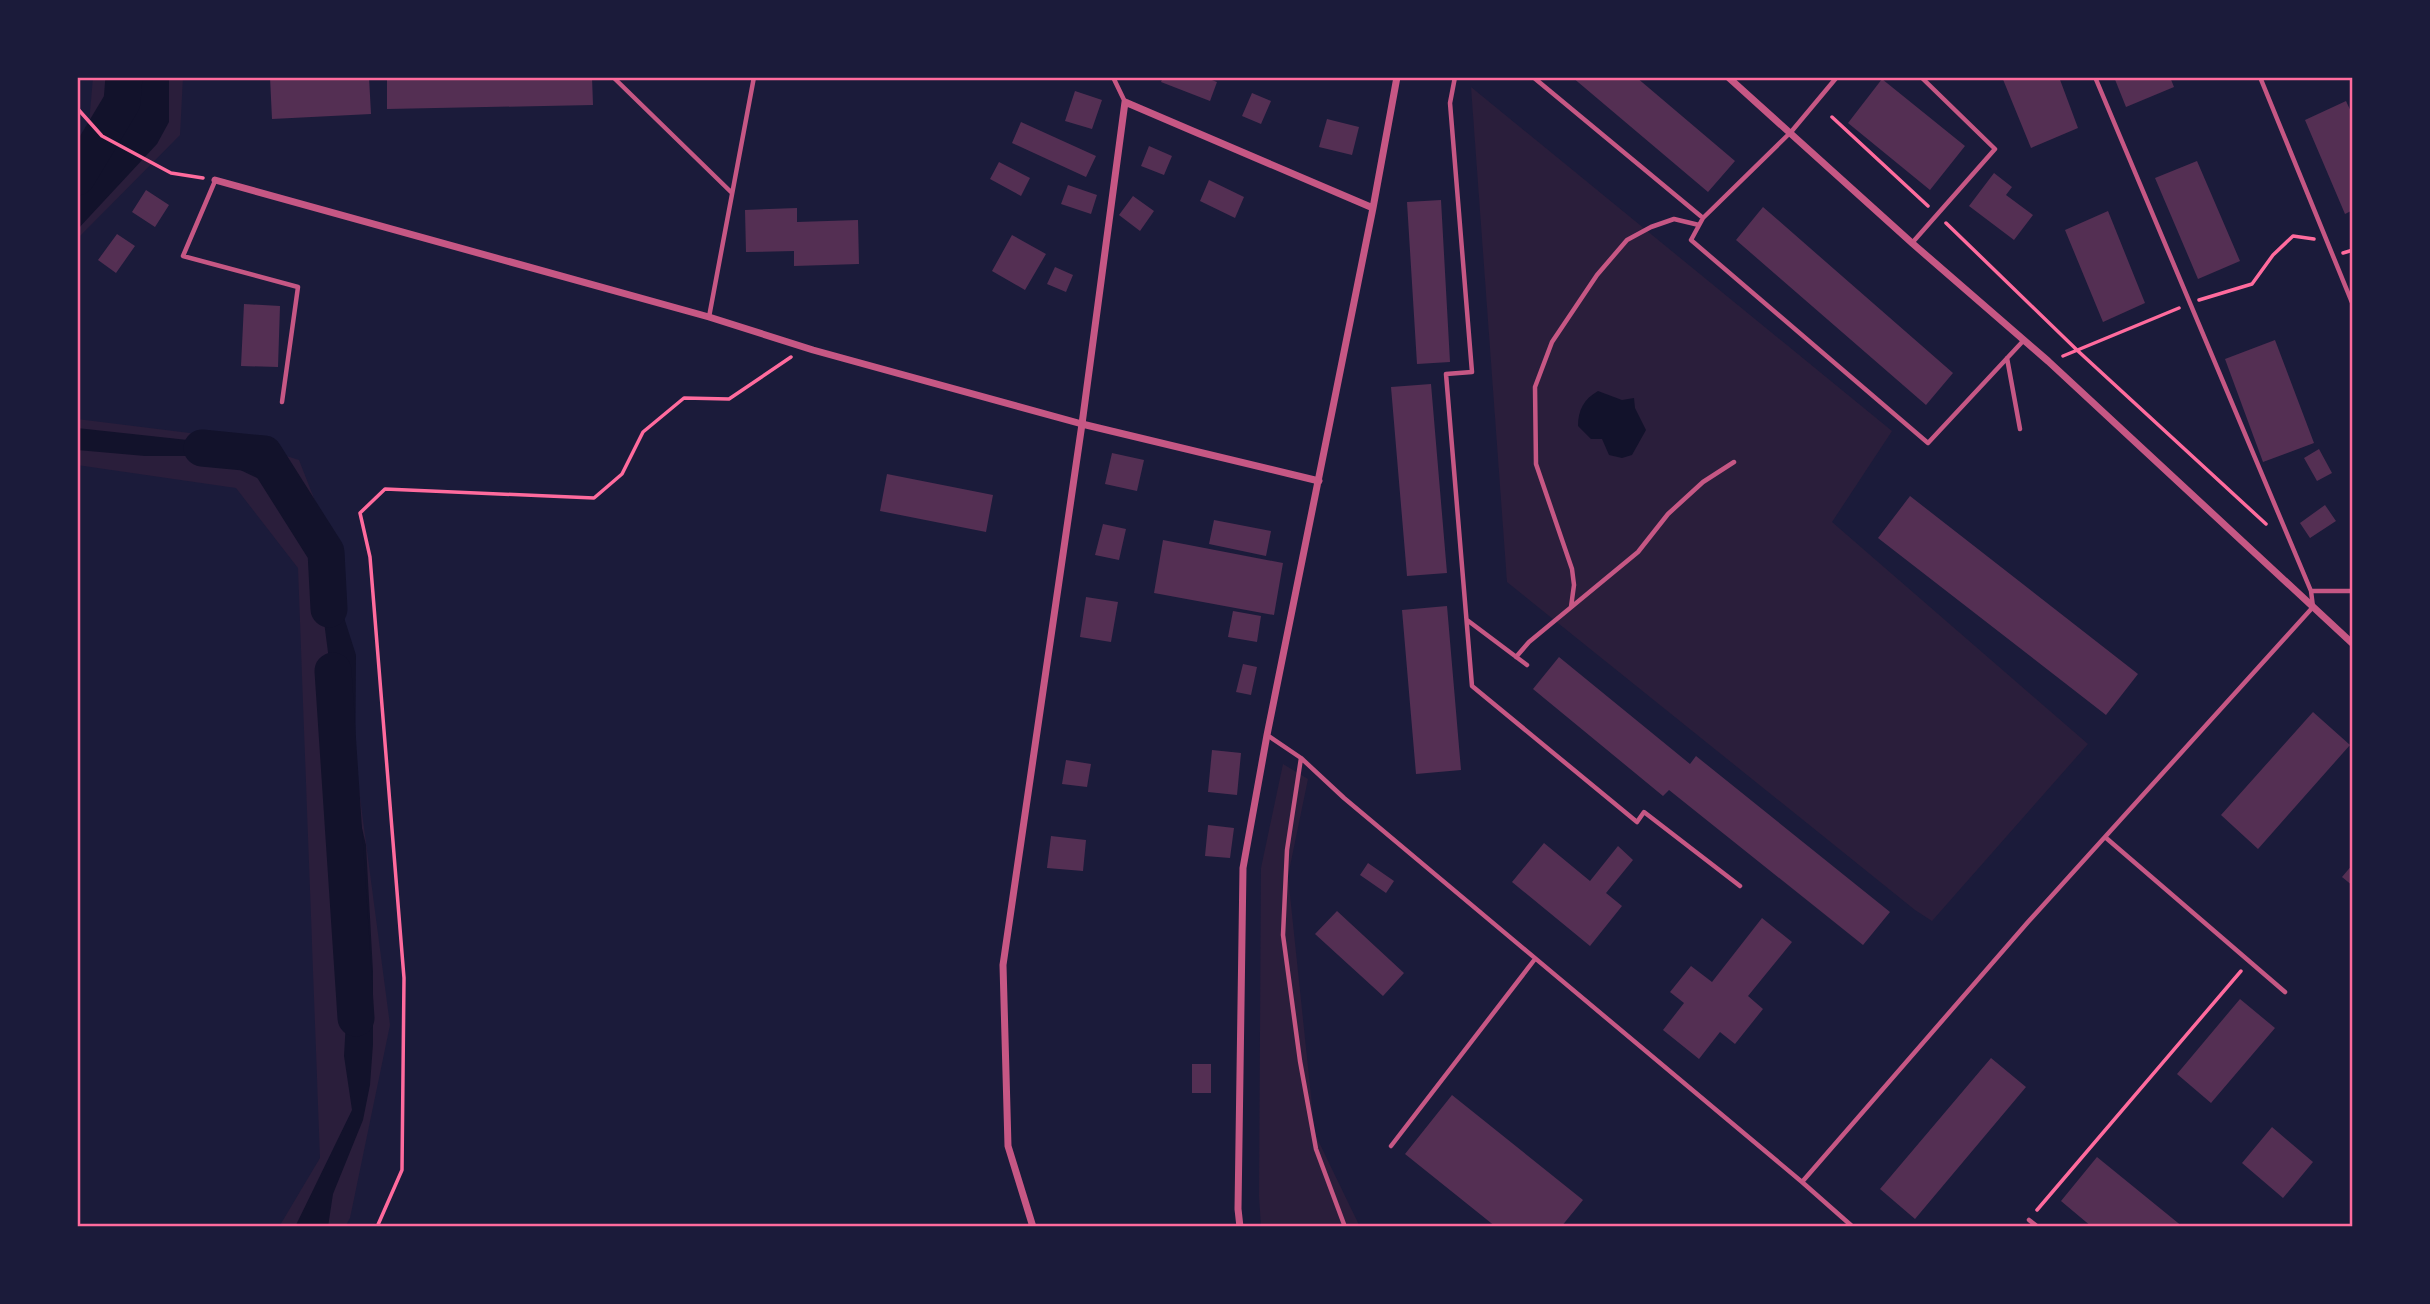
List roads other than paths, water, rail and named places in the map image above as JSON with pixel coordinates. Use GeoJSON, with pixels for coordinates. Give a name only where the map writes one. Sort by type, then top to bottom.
{"type":"FeatureCollection","features":[{"type":"Feature","properties":{"kind":"street"},"geometry":{"type":"LineString","coordinates":[[1240,1227],[1243,868],[1397,77]]}},
{"type":"Feature","properties":{"kind":"street"},"geometry":{"type":"LineString","coordinates":[[1728,77],[2048,361],[2353,644]]}},
{"type":"Feature","properties":{"kind":"street"},"geometry":{"type":"LineString","coordinates":[[1033,1227],[1009,1146],[1003,965],[1082,424],[1125,102],[1373,208]]}},
{"type":"Feature","properties":{"kind":"street"},"geometry":{"type":"LineString","coordinates":[[215,180],[1082,424],[1319,481]]}},
{"type":"Feature","properties":{"kind":"lane"},"geometry":{"type":"LineString","coordinates":[[613,77],[732,193]]}},
{"type":"Feature","properties":{"kind":"lane"},"geometry":{"type":"LineString","coordinates":[[709,317],[754,77]]}},
{"type":"Feature","properties":{"kind":"lane"},"geometry":{"type":"LineString","coordinates":[[1113,77],[1125,102]]}},
{"type":"Feature","properties":{"kind":"lane"},"geometry":{"type":"LineString","coordinates":[[1455,77],[1450,103],[1472,372],[1446,374],[1472,686],[1637,822],[1644,812],[1740,886]]}},
{"type":"Feature","properties":{"kind":"lane"},"geometry":{"type":"LineString","coordinates":[[1532,77],[1703,218]]}},
{"type":"Feature","properties":{"kind":"lane"},"geometry":{"type":"LineString","coordinates":[[1837,77],[1791,132],[1703,218],[1691,240],[1927,443],[2024,340]]}},
{"type":"Feature","properties":{"kind":"lane"},"geometry":{"type":"LineString","coordinates":[[1912,243],[1995,149],[1921,77]]}},
{"type":"Feature","properties":{"kind":"lane"},"geometry":{"type":"LineString","coordinates":[[1802,1182],[2105,837],[2313,607],[2311,591],[2095,77]]}},
{"type":"Feature","properties":{"kind":"lane"},"geometry":{"type":"LineString","coordinates":[[2260,77],[2353,305]]}},
{"type":"Feature","properties":{"kind":"lane"},"geometry":{"type":"LineString","coordinates":[[215,180],[183,256],[298,286],[282,402]]}},
{"type":"Feature","properties":{"kind":"lane"},"geometry":{"type":"LineString","coordinates":[[1571,607],[1574,585],[1572,569],[1536,464],[1535,387],[1552,342],[1597,275],[1627,240],[1674,219],[1699,225]]}},
{"type":"Feature","properties":{"kind":"lane"},"geometry":{"type":"LineString","coordinates":[[2007,357],[2020,429]]}},
{"type":"Feature","properties":{"kind":"lane"},"geometry":{"type":"LineString","coordinates":[[1516,657],[1529,642],[1638,552],[1668,514],[1703,482],[1734,462]]}},
{"type":"Feature","properties":{"kind":"lane"},"geometry":{"type":"LineString","coordinates":[[2311,591],[2353,591]]}},
{"type":"Feature","properties":{"kind":"lane"},"geometry":{"type":"LineString","coordinates":[[1466,620],[1527,665]]}},
{"type":"Feature","properties":{"kind":"lane"},"geometry":{"type":"LineString","coordinates":[[1267,735],[1301,758],[1344,798],[1853,1227]]}},
{"type":"Feature","properties":{"kind":"lane"},"geometry":{"type":"LineString","coordinates":[[1301,758],[1287,850],[1283,934],[1300,1061],[1316,1149],[1345,1227]]}},
{"type":"Feature","properties":{"kind":"lane"},"geometry":{"type":"LineString","coordinates":[[2105,837],[2286,992]]}},
{"type":"Feature","properties":{"kind":"lane"},"geometry":{"type":"LineString","coordinates":[[1391,1146],[1535,959]]}},
{"type":"Feature","properties":{"kind":"lane"},"geometry":{"type":"LineString","coordinates":[[2029,1220],[2038,1227]]}},
{"type":"Feature","properties":{"kind":"waterway"},"geometry":{"type":"LineString","coordinates":[[77,177],[122,102],[124,77]]}},
{"type":"Feature","properties":{"kind":"waterway"},"geometry":{"type":"LineString","coordinates":[[202,448],[264,454],[326,552],[329,609]]}},
{"type":"Feature","properties":{"kind":"waterway"},"geometry":{"type":"LineString","coordinates":[[333,671],[356,1018]]}}]}
